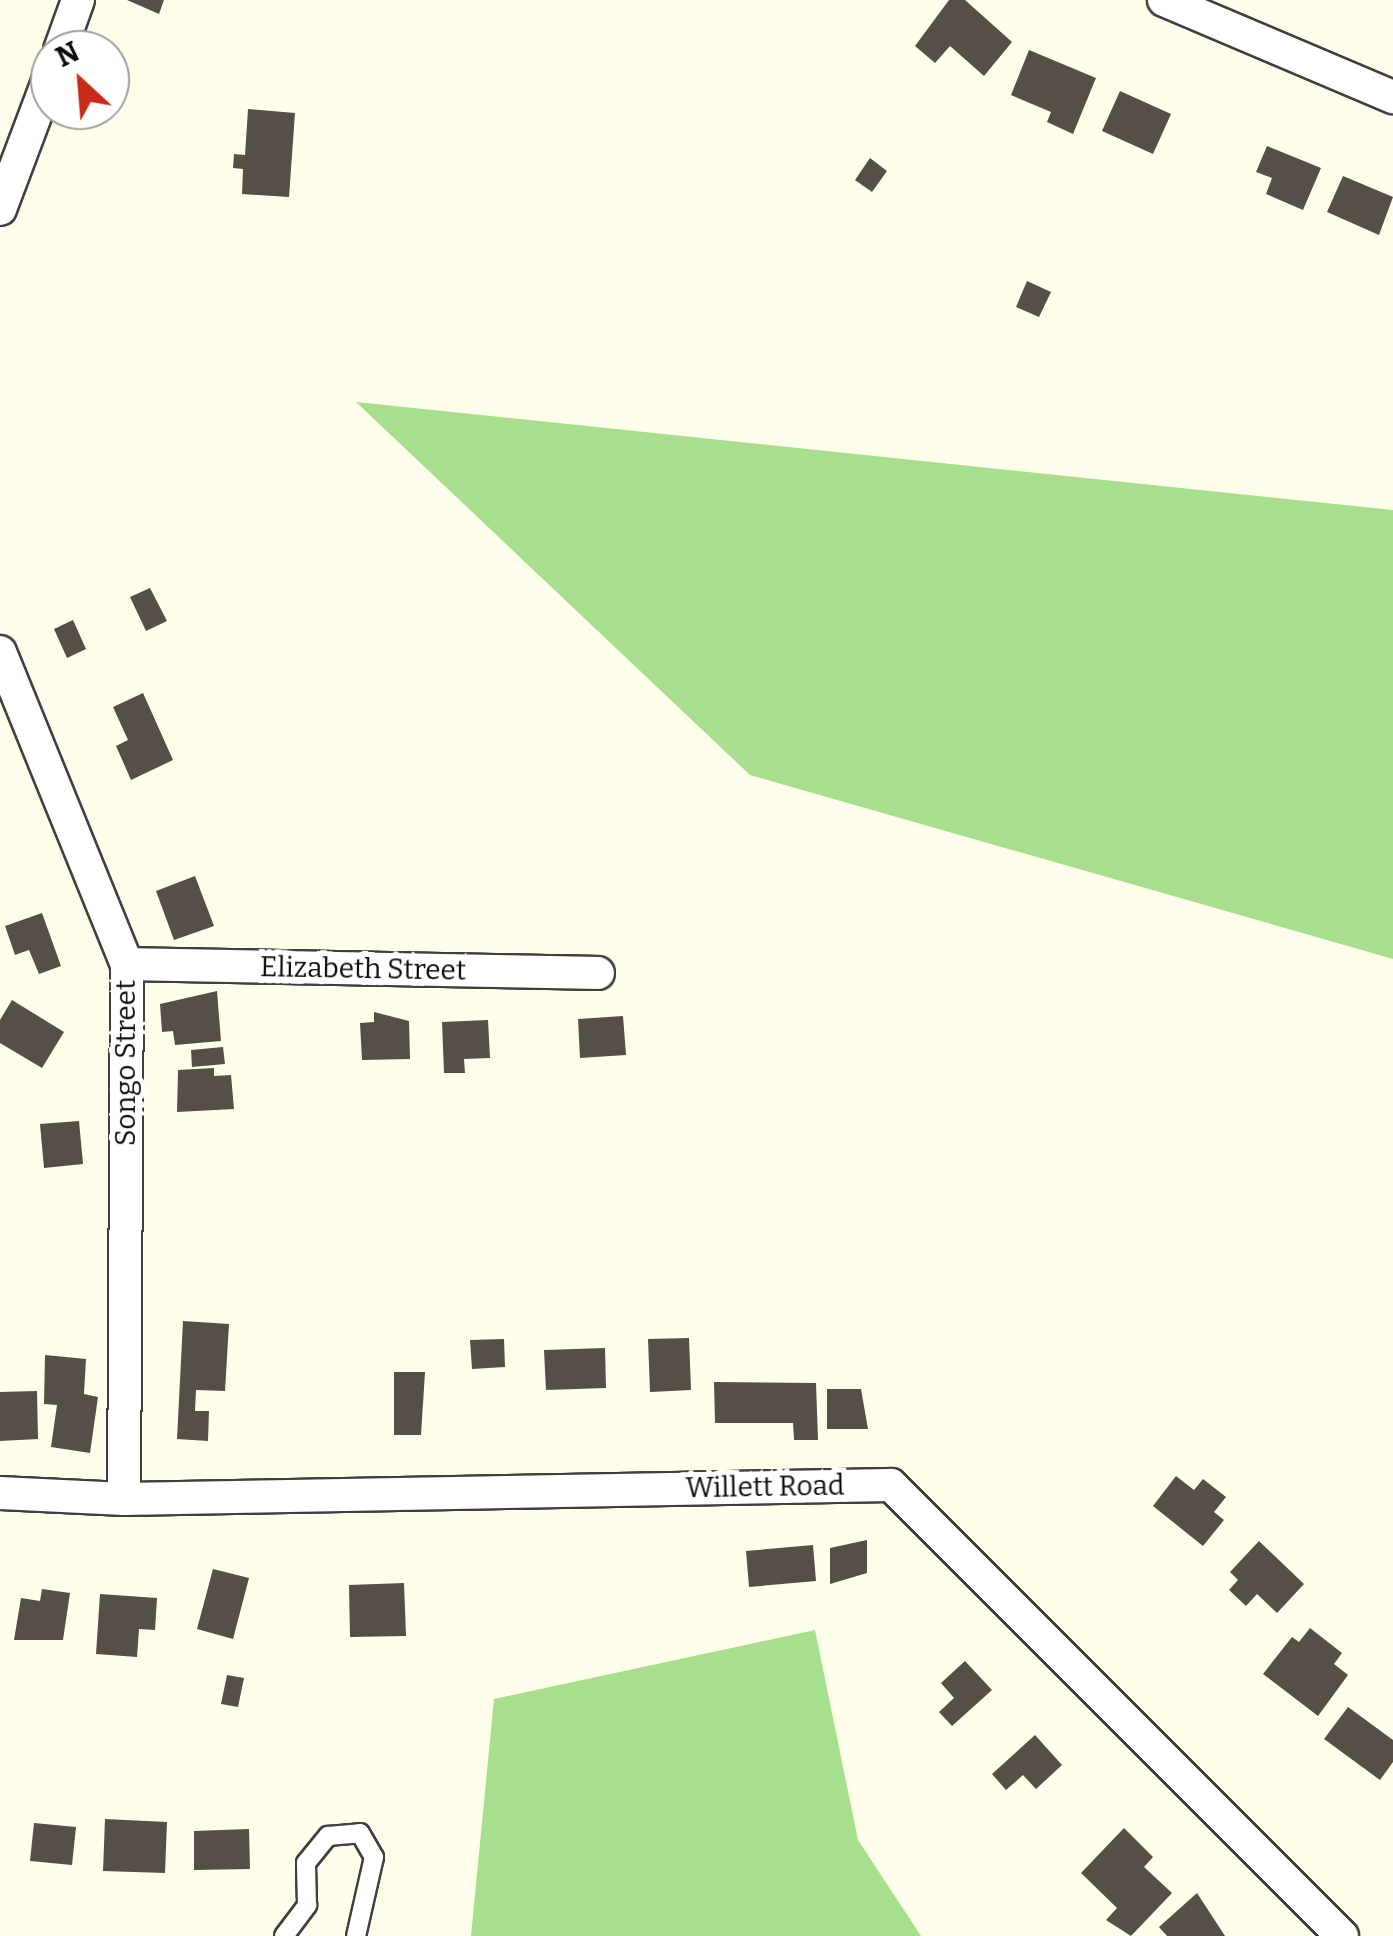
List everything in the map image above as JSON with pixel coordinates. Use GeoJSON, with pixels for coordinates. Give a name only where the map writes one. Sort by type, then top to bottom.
{"type":"FeatureCollection","features":[{"type":"Feature","properties":{"kind":"street"},"geometry":{"type":"LineString","coordinates":[[67,30],[78,0]]}},
{"type":"Feature","properties":{"kind":"street"},"geometry":{"type":"LineString","coordinates":[[1164,0],[1393,98]]}},
{"type":"Feature","properties":{"kind":"street"},"geometry":{"type":"LineString","coordinates":[[0,209],[30,129]]}},
{"type":"Feature","properties":{"kind":"street","name":"Songo Street"},"geometry":{"type":"LineString","coordinates":[[0,652],[127,964],[124,1498]]}},
{"type":"Feature","properties":{"kind":"street","name":"Elizabeth Street"},"geometry":{"type":"LineString","coordinates":[[127,964],[598,972]]}},
{"type":"Feature","properties":{"kind":"street","name":"Willett Road"},"geometry":{"type":"LineString","coordinates":[[0,1493],[124,1498],[891,1485],[1342,1936]]}},
{"type":"Feature","properties":{"kind":"lane"},"geometry":{"type":"LineString","coordinates":[[284,1936],[308,1905],[306,1863],[328,1836],[360,1833],[374,1857],[356,1936]]}},
{"type":"Feature","properties":{"kind":"green space"},"geometry":{"type":"Polygon","coordinates":[[[356,402],[1393,510],[1393,959],[750,775],[356,402]]]}},
{"type":"Feature","properties":{"kind":"green space"},"geometry":{"type":"Polygon","coordinates":[[[815,1630],[858,1840],[921,1936],[471,1936],[494,1699],[815,1630]]]}},
{"type":"Feature","properties":{"kind":"building"},"geometry":{"type":"Polygon","coordinates":[[[127,0],[164,0],[159,14],[127,0]]]}},
{"type":"Feature","properties":{"kind":"building"},"geometry":{"type":"Polygon","coordinates":[[[949,0],[965,0],[1012,42],[984,76],[950,46],[935,63],[915,46],[949,0]]]}},
{"type":"Feature","properties":{"kind":"building"},"geometry":{"type":"Polygon","coordinates":[[[1029,50],[1096,78],[1073,134],[1047,122],[1051,112],[1011,95],[1029,50]]]}},
{"type":"Feature","properties":{"kind":"building"},"geometry":{"type":"Polygon","coordinates":[[[1120,91],[1171,114],[1153,154],[1102,131],[1120,91]]]}},
{"type":"Feature","properties":{"kind":"building"},"geometry":{"type":"Polygon","coordinates":[[[248,109],[295,113],[289,197],[242,194],[243,169],[233,168],[234,154],[245,155],[248,109]]]}},
{"type":"Feature","properties":{"kind":"building"},"geometry":{"type":"Polygon","coordinates":[[[1267,146],[1321,168],[1303,210],[1266,194],[1272,178],[1256,172],[1267,146]]]}},
{"type":"Feature","properties":{"kind":"building"},"geometry":{"type":"Polygon","coordinates":[[[870,158],[887,171],[872,192],[855,180],[870,158]]]}},
{"type":"Feature","properties":{"kind":"building"},"geometry":{"type":"Polygon","coordinates":[[[1343,176],[1393,197],[1379,235],[1327,212],[1343,176]]]}},
{"type":"Feature","properties":{"kind":"building"},"geometry":{"type":"Polygon","coordinates":[[[1027,281],[1051,292],[1039,317],[1016,307],[1027,281]]]}},
{"type":"Feature","properties":{"kind":"building"},"geometry":{"type":"Polygon","coordinates":[[[150,588],[167,621],[146,631],[130,597],[150,588]]]}},
{"type":"Feature","properties":{"kind":"building"},"geometry":{"type":"Polygon","coordinates":[[[73,620],[86,649],[67,658],[54,629],[73,620]]]}},
{"type":"Feature","properties":{"kind":"building"},"geometry":{"type":"Polygon","coordinates":[[[143,693],[173,760],[131,780],[116,746],[128,740],[113,707],[143,693]]]}},
{"type":"Feature","properties":{"kind":"building"},"geometry":{"type":"Polygon","coordinates":[[[195,876],[214,926],[174,940],[156,891],[195,876]]]}},
{"type":"Feature","properties":{"kind":"building"},"geometry":{"type":"Polygon","coordinates":[[[42,913],[61,966],[39,974],[29,950],[15,955],[5,926],[42,913]]]}},
{"type":"Feature","properties":{"kind":"building"},"geometry":{"type":"Polygon","coordinates":[[[217,991],[221,1041],[175,1045],[173,1031],[162,1032],[160,1004],[217,991]]]}},
{"type":"Feature","properties":{"kind":"building"},"geometry":{"type":"Polygon","coordinates":[[[12,1000],[64,1032],[42,1068],[0,1043],[0,1020],[12,1000]]]}},
{"type":"Feature","properties":{"kind":"building"},"geometry":{"type":"Polygon","coordinates":[[[374,1012],[409,1021],[410,1059],[362,1060],[360,1023],[374,1022],[374,1012]]]}},
{"type":"Feature","properties":{"kind":"building"},"geometry":{"type":"Polygon","coordinates":[[[623,1016],[626,1055],[580,1058],[578,1019],[623,1016]]]}},
{"type":"Feature","properties":{"kind":"building"},"geometry":{"type":"Polygon","coordinates":[[[488,1020],[490,1058],[464,1059],[465,1073],[444,1073],[442,1022],[488,1020]]]}},
{"type":"Feature","properties":{"kind":"building"},"geometry":{"type":"Polygon","coordinates":[[[223,1047],[225,1064],[192,1067],[191,1050],[223,1047]]]}},
{"type":"Feature","properties":{"kind":"building"},"geometry":{"type":"Polygon","coordinates":[[[214,1068],[214,1076],[231,1075],[234,1109],[177,1112],[178,1070],[214,1068]]]}},
{"type":"Feature","properties":{"kind":"building"},"geometry":{"type":"Polygon","coordinates":[[[79,1121],[83,1164],[44,1168],[40,1124],[79,1121]]]}},
{"type":"Feature","properties":{"kind":"building"},"geometry":{"type":"Polygon","coordinates":[[[183,1321],[229,1324],[225,1391],[196,1390],[195,1411],[209,1411],[208,1441],[177,1439],[183,1321]]]}},
{"type":"Feature","properties":{"kind":"building"},"geometry":{"type":"Polygon","coordinates":[[[689,1338],[691,1390],[650,1392],[648,1339],[689,1338]]]}},
{"type":"Feature","properties":{"kind":"building"},"geometry":{"type":"Polygon","coordinates":[[[504,1339],[505,1367],[472,1369],[470,1340],[504,1339]]]}},
{"type":"Feature","properties":{"kind":"building"},"geometry":{"type":"Polygon","coordinates":[[[605,1348],[606,1388],[546,1390],[544,1350],[605,1348]]]}},
{"type":"Feature","properties":{"kind":"building"},"geometry":{"type":"Polygon","coordinates":[[[45,1355],[86,1359],[84,1394],[98,1397],[90,1453],[51,1447],[57,1405],[44,1404],[45,1355]]]}},
{"type":"Feature","properties":{"kind":"building"},"geometry":{"type":"Polygon","coordinates":[[[394,1372],[425,1372],[421,1435],[394,1435],[394,1372]]]}},
{"type":"Feature","properties":{"kind":"building"},"geometry":{"type":"Polygon","coordinates":[[[714,1382],[816,1383],[818,1440],[794,1440],[793,1423],[715,1423],[714,1382]]]}},
{"type":"Feature","properties":{"kind":"building"},"geometry":{"type":"Polygon","coordinates":[[[827,1389],[861,1389],[868,1429],[827,1429],[827,1389]]]}},
{"type":"Feature","properties":{"kind":"building"},"geometry":{"type":"Polygon","coordinates":[[[37,1391],[38,1439],[0,1441],[0,1392],[37,1391]]]}},
{"type":"Feature","properties":{"kind":"building"},"geometry":{"type":"Polygon","coordinates":[[[1176,1476],[1194,1490],[1203,1479],[1226,1497],[1214,1512],[1224,1520],[1203,1546],[1153,1506],[1176,1476]]]}},
{"type":"Feature","properties":{"kind":"building"},"geometry":{"type":"Polygon","coordinates":[[[867,1540],[867,1573],[830,1584],[830,1548],[867,1540]]]}},
{"type":"Feature","properties":{"kind":"building"},"geometry":{"type":"Polygon","coordinates":[[[1259,1541],[1304,1584],[1277,1613],[1257,1594],[1246,1606],[1229,1590],[1238,1580],[1230,1572],[1259,1541]]]}},
{"type":"Feature","properties":{"kind":"building"},"geometry":{"type":"Polygon","coordinates":[[[813,1545],[816,1581],[749,1587],[746,1551],[813,1545]]]}},
{"type":"Feature","properties":{"kind":"building"},"geometry":{"type":"Polygon","coordinates":[[[213,1569],[249,1578],[233,1639],[197,1629],[213,1569]]]}},
{"type":"Feature","properties":{"kind":"building"},"geometry":{"type":"Polygon","coordinates":[[[404,1583],[406,1636],[350,1637],[349,1585],[404,1583]]]}},
{"type":"Feature","properties":{"kind":"building"},"geometry":{"type":"Polygon","coordinates":[[[42,1589],[70,1593],[63,1640],[14,1640],[21,1598],[40,1601],[42,1589]]]}},
{"type":"Feature","properties":{"kind":"building"},"geometry":{"type":"Polygon","coordinates":[[[100,1594],[157,1598],[155,1630],[139,1629],[137,1657],[96,1654],[100,1594]]]}},
{"type":"Feature","properties":{"kind":"building"},"geometry":{"type":"Polygon","coordinates":[[[1310,1628],[1342,1653],[1334,1664],[1348,1675],[1318,1716],[1263,1674],[1292,1637],[1299,1642],[1310,1628]]]}},
{"type":"Feature","properties":{"kind":"building"},"geometry":{"type":"Polygon","coordinates":[[[965,1661],[992,1690],[952,1726],[939,1712],[954,1698],[941,1683],[965,1661]]]}},
{"type":"Feature","properties":{"kind":"building"},"geometry":{"type":"Polygon","coordinates":[[[227,1675],[244,1678],[238,1707],[221,1704],[227,1675]]]}},
{"type":"Feature","properties":{"kind":"building"},"geometry":{"type":"Polygon","coordinates":[[[1348,1707],[1393,1740],[1393,1762],[1380,1780],[1324,1739],[1348,1707]]]}},
{"type":"Feature","properties":{"kind":"building"},"geometry":{"type":"Polygon","coordinates":[[[1035,1735],[1062,1765],[1036,1789],[1023,1775],[1006,1790],[992,1774],[1035,1735]]]}},
{"type":"Feature","properties":{"kind":"building"},"geometry":{"type":"Polygon","coordinates":[[[105,1819],[167,1822],[165,1873],[103,1871],[105,1819]]]}},
{"type":"Feature","properties":{"kind":"building"},"geometry":{"type":"Polygon","coordinates":[[[34,1823],[76,1827],[72,1865],[30,1861],[34,1823]]]}},
{"type":"Feature","properties":{"kind":"building"},"geometry":{"type":"Polygon","coordinates":[[[1124,1828],[1153,1857],[1144,1867],[1172,1893],[1131,1936],[1106,1920],[1117,1908],[1081,1873],[1124,1828]]]}},
{"type":"Feature","properties":{"kind":"building"},"geometry":{"type":"Polygon","coordinates":[[[249,1829],[250,1869],[194,1870],[194,1831],[249,1829]]]}},
{"type":"Feature","properties":{"kind":"building"},"geometry":{"type":"Polygon","coordinates":[[[1197,1893],[1225,1936],[1167,1936],[1159,1927],[1197,1893]]]}}]}
